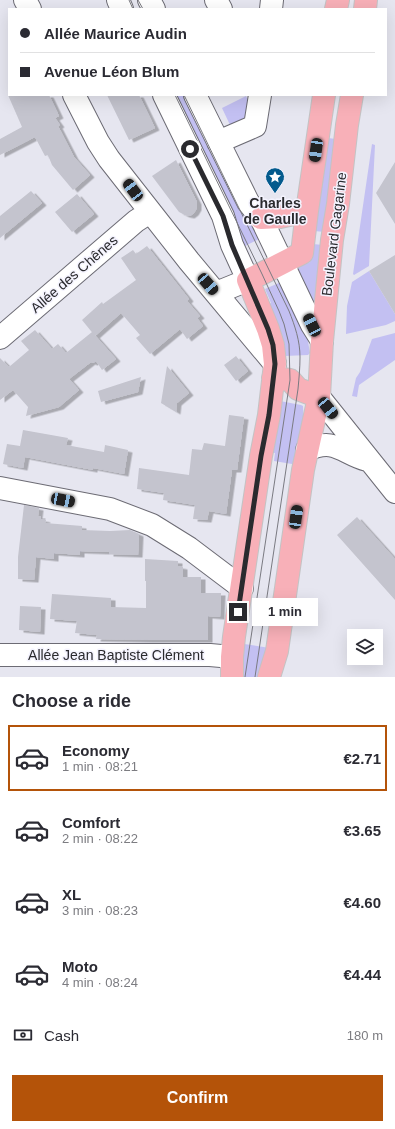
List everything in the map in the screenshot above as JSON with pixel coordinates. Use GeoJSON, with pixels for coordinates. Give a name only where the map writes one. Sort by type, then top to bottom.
{"type":"FeatureCollection","features":[{"type":"Feature","properties":{"kind":"main road","name":"Boulevard Gagarine"},"geometry":{"type":"LineString","coordinates":[[248,280],[302,253],[324,96]]}},
{"type":"Feature","properties":{"kind":"main road","name":"Boulevard Gagarine"},"geometry":{"type":"LineString","coordinates":[[269,677],[277,650],[303,470],[319,397],[322,341],[332,240],[352,96]]}},
{"type":"Feature","properties":{"kind":"main road"},"geometry":{"type":"LineString","coordinates":[[260,218],[280,217],[307,211]]}},
{"type":"Feature","properties":{"kind":"main road"},"geometry":{"type":"LineString","coordinates":[[232,667],[260,464],[269,415],[274,371],[273,345],[270,334],[248,280]]}},
{"type":"Feature","properties":{"kind":"main road"},"geometry":{"type":"LineString","coordinates":[[274,371],[290,380],[298,389],[319,397]]}},
{"type":"Feature","properties":{"kind":"street"},"geometry":{"type":"LineString","coordinates":[[75,96],[109,159],[216,293],[274,371]]}},
{"type":"Feature","properties":{"kind":"street"},"geometry":{"type":"LineString","coordinates":[[164,96],[223,216],[232,245],[248,280],[216,293]]}},
{"type":"Feature","properties":{"kind":"street"},"geometry":{"type":"LineString","coordinates":[[195,96],[248,202],[260,218],[312,325],[322,341]]}},
{"type":"Feature","properties":{"kind":"street"},"geometry":{"type":"LineString","coordinates":[[218,142],[255,126],[260,96]]}},
{"type":"Feature","properties":{"kind":"street","name":"Allée des Chênes"},"geometry":{"type":"LineString","coordinates":[[0,338],[136,221],[150,212]]}},
{"type":"Feature","properties":{"kind":"street"},"geometry":{"type":"LineString","coordinates":[[319,397],[395,492]]}},
{"type":"Feature","properties":{"kind":"street"},"geometry":{"type":"LineString","coordinates":[[307,450],[317,446],[328,445],[342,448],[356,457],[370,460]]}},
{"type":"Feature","properties":{"kind":"street"},"geometry":{"type":"LineString","coordinates":[[0,488],[110,509],[152,525],[189,548],[242,588]]}},
{"type":"Feature","properties":{"kind":"street","name":"Allée Jean Baptiste Clément"},"geometry":{"type":"LineString","coordinates":[[0,655],[210,655],[232,667]]}},
{"type":"Feature","properties":{"kind":"shaded area"},"geometry":{"type":"Polygon","coordinates":[[[170,96],[191,96],[263,237],[239,249],[170,96]]]}},
{"type":"Feature","properties":{"kind":"shaded area"},"geometry":{"type":"Polygon","coordinates":[[[246,96],[250,107],[247,115],[241,120],[230,125],[222,108],[246,96]]]}},
{"type":"Feature","properties":{"kind":"shaded area"},"geometry":{"type":"Polygon","coordinates":[[[328,138],[336,139],[325,232],[314,231],[328,138]]]}},
{"type":"Feature","properties":{"kind":"shaded area"},"geometry":{"type":"Polygon","coordinates":[[[372,144],[375,145],[369,266],[354,275],[353,274],[372,144]]]}},
{"type":"Feature","properties":{"kind":"shaded area"},"geometry":{"type":"Polygon","coordinates":[[[313,244],[323,245],[317,313],[294,269],[310,262],[313,244]]]}},
{"type":"Feature","properties":{"kind":"shaded area"},"geometry":{"type":"Polygon","coordinates":[[[369,271],[395,314],[395,321],[386,325],[346,334],[347,306],[352,282],[369,271]]]}},
{"type":"Feature","properties":{"kind":"shaded area"},"geometry":{"type":"Polygon","coordinates":[[[281,282],[306,330],[310,353],[308,355],[285,356],[267,305],[271,303],[265,289],[281,282]]]}},
{"type":"Feature","properties":{"kind":"shaded area"},"geometry":{"type":"Polygon","coordinates":[[[395,333],[395,360],[359,385],[357,397],[352,396],[356,378],[360,372],[372,339],[395,333]]]}},
{"type":"Feature","properties":{"kind":"shaded area"},"geometry":{"type":"Polygon","coordinates":[[[280,401],[303,406],[304,427],[298,465],[274,461],[275,453],[266,452],[280,401]]]}},
{"type":"Feature","properties":{"kind":"shaded area"},"geometry":{"type":"Polygon","coordinates":[[[238,643],[270,648],[263,677],[237,677],[238,643]]]}},
{"type":"Feature","properties":{"kind":"building"},"geometry":{"type":"Polygon","coordinates":[[[8,96],[49,96],[59,116],[55,118],[60,125],[58,126],[74,157],[90,175],[73,190],[52,165],[48,155],[45,156],[35,137],[0,155],[0,139],[22,127],[8,96]]]}},
{"type":"Feature","properties":{"kind":"building"},"geometry":{"type":"Polygon","coordinates":[[[107,96],[139,96],[155,128],[129,140],[107,96]]]}},
{"type":"Feature","properties":{"kind":"building"},"geometry":{"type":"Polygon","coordinates":[[[176,160],[197,202],[197,208],[190,216],[179,212],[152,176],[176,160]]]}},
{"type":"Feature","properties":{"kind":"building"},"geometry":{"type":"Polygon","coordinates":[[[395,162],[395,224],[376,193],[395,162]]]}},
{"type":"Feature","properties":{"kind":"building"},"geometry":{"type":"Polygon","coordinates":[[[31,191],[42,203],[0,238],[0,216],[31,191]]]}},
{"type":"Feature","properties":{"kind":"building"},"geometry":{"type":"Polygon","coordinates":[[[77,194],[94,214],[72,232],[55,212],[77,194]]]}},
{"type":"Feature","properties":{"kind":"building"},"geometry":{"type":"Polygon","coordinates":[[[147,246],[189,299],[187,301],[200,316],[197,318],[203,326],[187,339],[180,329],[150,354],[136,338],[140,335],[121,313],[95,336],[82,320],[102,302],[103,304],[136,280],[121,258],[133,250],[136,254],[147,246]]]}},
{"type":"Feature","properties":{"kind":"building"},"geometry":{"type":"Polygon","coordinates":[[[395,255],[395,314],[369,271],[395,255]]]}},
{"type":"Feature","properties":{"kind":"building"},"geometry":{"type":"Polygon","coordinates":[[[35,330],[52,349],[58,344],[66,353],[92,332],[116,359],[102,370],[96,361],[93,363],[91,362],[69,379],[79,390],[59,407],[26,416],[28,407],[13,390],[0,400],[0,358],[9,367],[29,350],[21,341],[35,330]]]}},
{"type":"Feature","properties":{"kind":"building"},"geometry":{"type":"Polygon","coordinates":[[[236,356],[248,371],[236,381],[224,365],[236,356]]]}},
{"type":"Feature","properties":{"kind":"building"},"geometry":{"type":"Polygon","coordinates":[[[167,366],[189,393],[177,403],[176,412],[161,403],[167,366]]]}},
{"type":"Feature","properties":{"kind":"building"},"geometry":{"type":"Polygon","coordinates":[[[141,377],[138,392],[101,402],[98,391],[141,377]]]}},
{"type":"Feature","properties":{"kind":"building"},"geometry":{"type":"Polygon","coordinates":[[[229,415],[244,417],[237,470],[232,470],[226,514],[209,511],[207,520],[193,519],[195,505],[163,500],[164,493],[137,489],[139,468],[189,475],[192,449],[202,450],[204,443],[225,446],[229,415]]]}},
{"type":"Feature","properties":{"kind":"building"},"geometry":{"type":"Polygon","coordinates":[[[23,430],[68,438],[66,445],[104,452],[105,445],[128,450],[124,474],[93,468],[93,470],[25,457],[23,468],[3,464],[7,444],[20,446],[23,430]]]}},
{"type":"Feature","properties":{"kind":"building"},"geometry":{"type":"Polygon","coordinates":[[[24,505],[39,508],[38,516],[41,516],[41,519],[46,520],[45,523],[82,526],[82,530],[130,530],[139,534],[138,555],[80,551],[80,555],[54,553],[54,559],[36,557],[34,580],[18,579],[18,557],[24,505]]]}},
{"type":"Feature","properties":{"kind":"building"},"geometry":{"type":"Polygon","coordinates":[[[357,517],[395,559],[395,600],[337,535],[357,517]]]}},
{"type":"Feature","properties":{"kind":"building"},"geometry":{"type":"Polygon","coordinates":[[[145,559],[178,561],[178,566],[183,567],[183,577],[201,577],[201,593],[221,593],[220,617],[208,616],[208,640],[96,639],[97,635],[75,633],[77,621],[50,619],[52,594],[111,598],[111,607],[146,608],[145,559]]]}},
{"type":"Feature","properties":{"kind":"building"},"geometry":{"type":"Polygon","coordinates":[[[20,606],[41,607],[40,632],[19,630],[20,606]]]}},
{"type":"Feature","properties":{"kind":"tram line"},"geometry":{"type":"LineString","coordinates":[[129,0],[133,8]]}},
{"type":"Feature","properties":{"kind":"tram line"},"geometry":{"type":"LineString","coordinates":[[138,0],[142,8]]}},
{"type":"Feature","properties":{"kind":"tram line"},"geometry":{"type":"LineString","coordinates":[[175,96],[279,311],[289,344],[290,380],[245,677]]}},
{"type":"Feature","properties":{"kind":"tram line"},"geometry":{"type":"LineString","coordinates":[[184,96],[289,311],[295,328],[300,351],[298,389],[255,677]]}},
{"type":"Feature","properties":{"kind":"place","name":"Charles de Gaulle"},"geometry":{"type":"Point","coordinates":[275,194]}},
{"type":"Feature","properties":{"kind":"route"},"geometry":{"type":"LineString","coordinates":[[190,149],[223,216],[232,245],[268,329],[273,345],[275,364],[269,415],[261,456],[238,612]]}}]}
